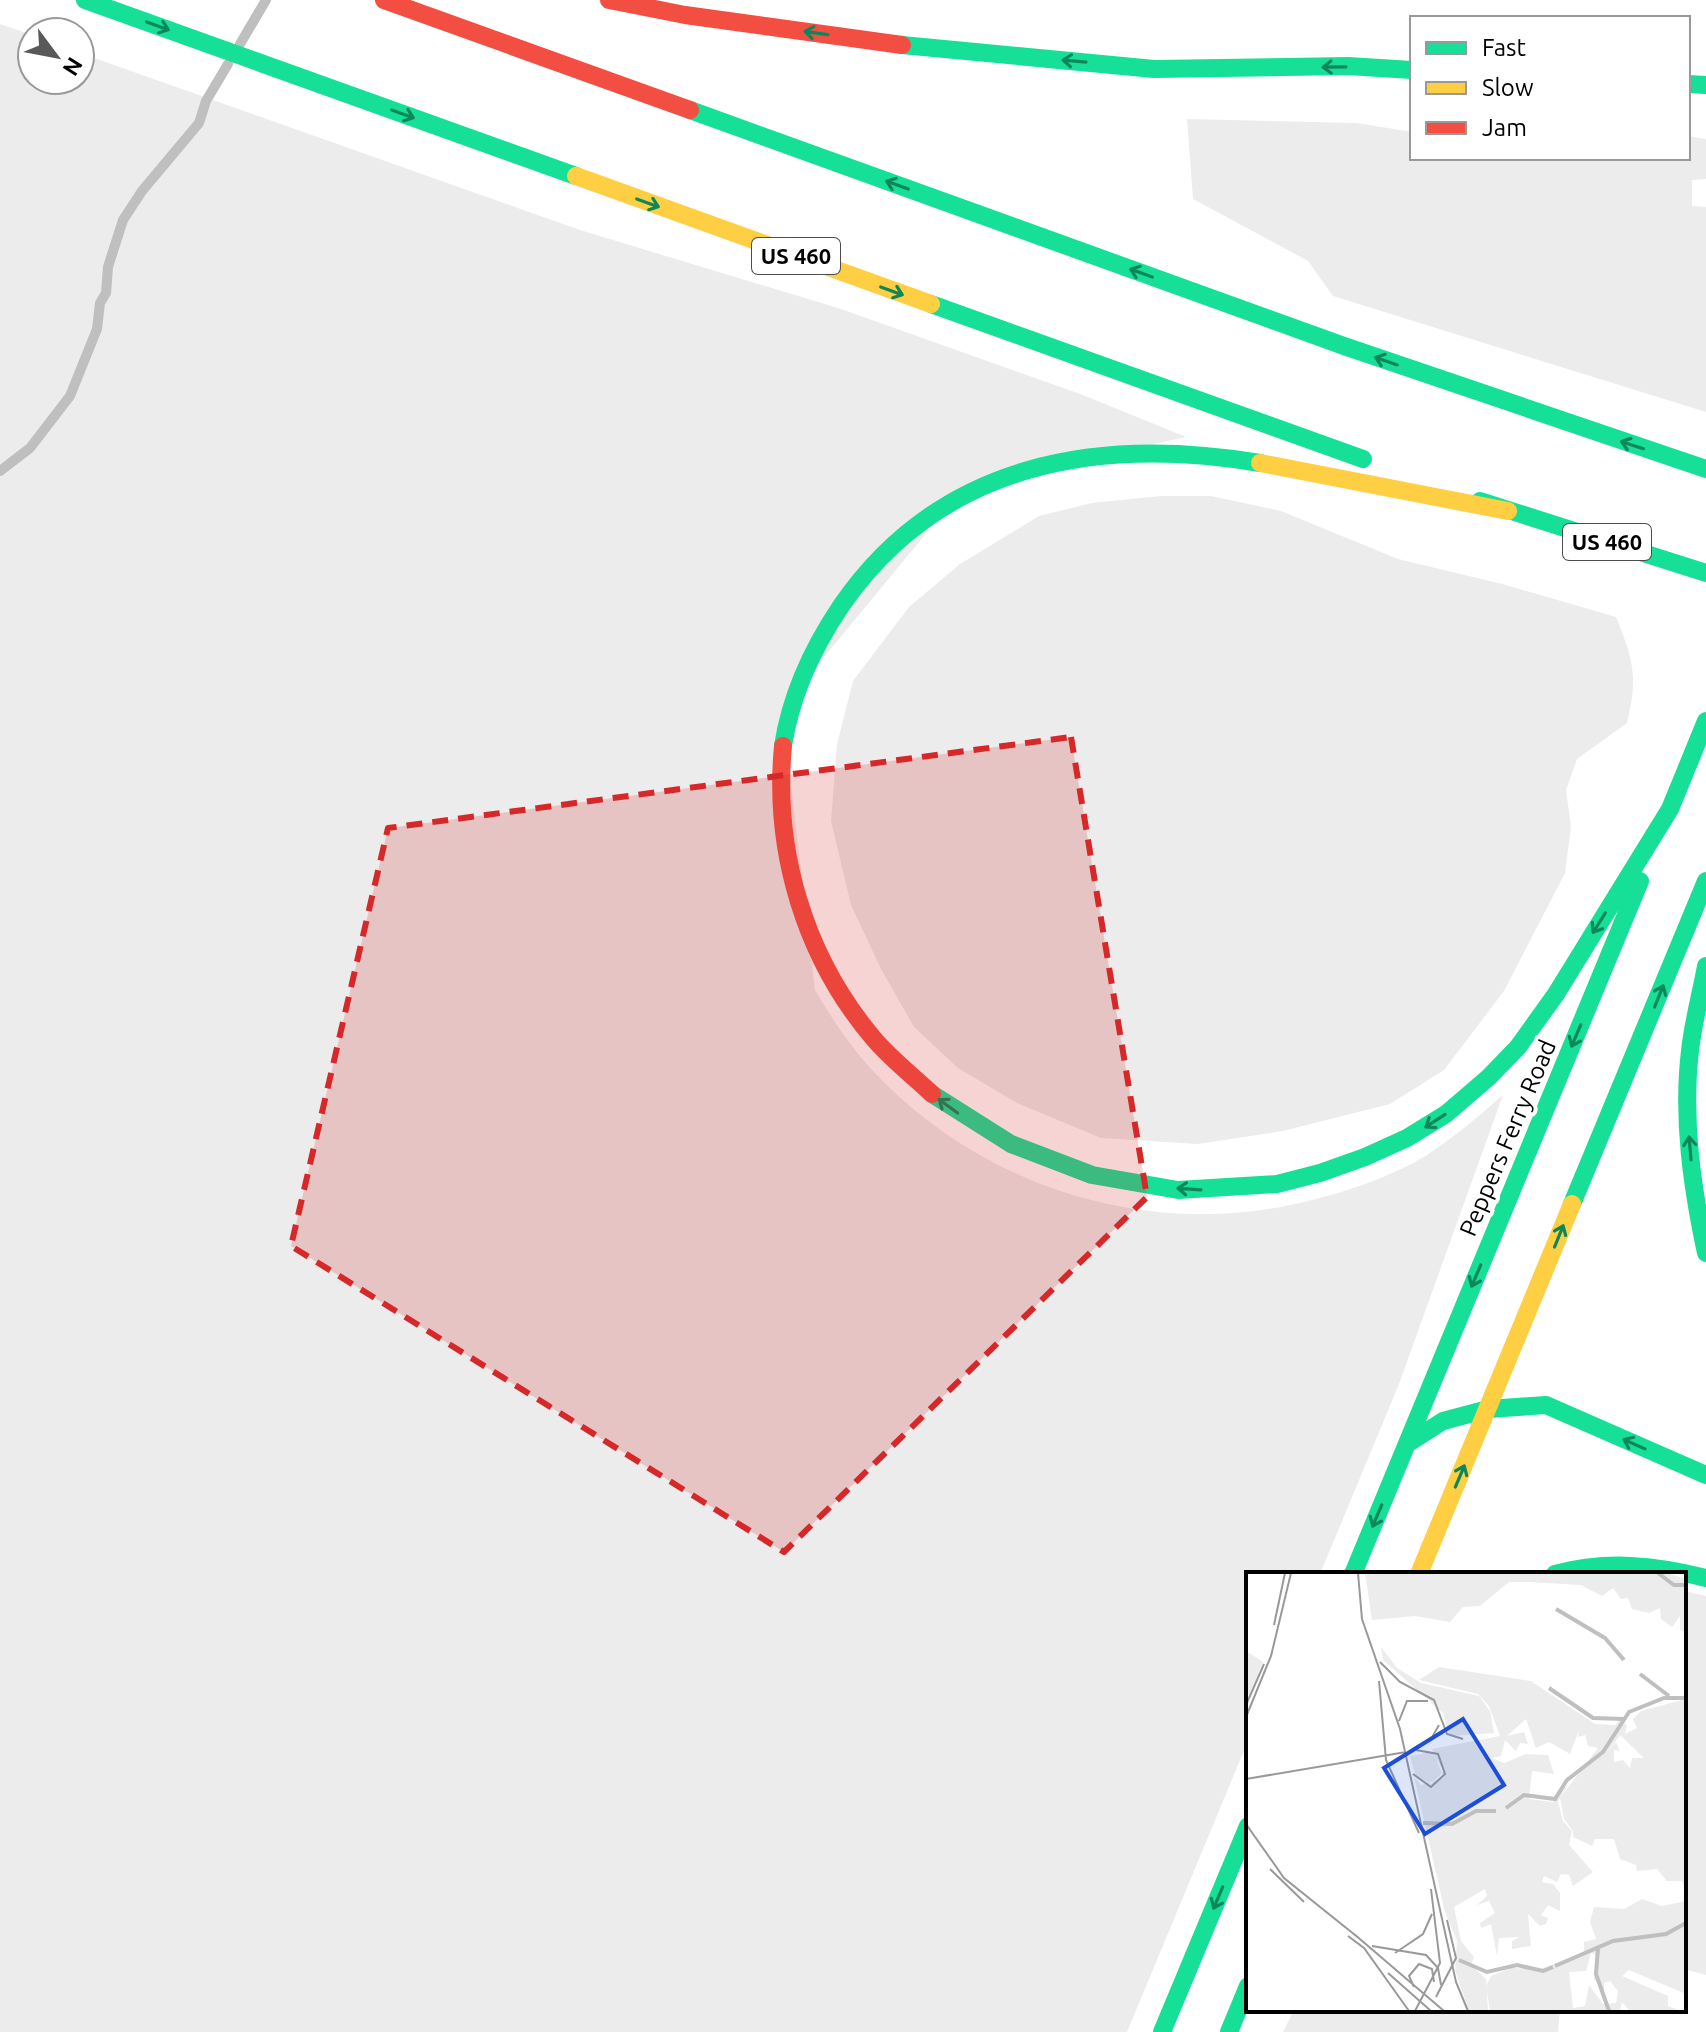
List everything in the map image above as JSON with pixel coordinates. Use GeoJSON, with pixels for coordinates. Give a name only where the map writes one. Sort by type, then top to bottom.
{"type":"FeatureCollection","features":[{"type":"Feature","properties":{"kind":"main road","name":"US 460"},"geometry":{"type":"LineString","coordinates":[[85,0],[1508,511],[1706,573]]}},
{"type":"Feature","properties":{"kind":"main road"},"geometry":{"type":"LineString","coordinates":[[384,0],[1359,351],[1706,469]]}},
{"type":"Feature","properties":{"kind":"main road"},"geometry":{"type":"LineString","coordinates":[[609,0],[685,15],[923,48],[1154,69],[1348,66],[1410,70]]}},
{"type":"Feature","properties":{"kind":"main road"},"geometry":{"type":"LineString","coordinates":[[1508,511],[1286,467],[1207,455],[1138,453],[1075,458],[1014,474],[945,506],[891,546],[851,592],[811,652],[787,710],[780,770],[781,837],[792,895],[819,958],[853,1017],[893,1062],[943,1103],[1001,1142],[1064,1169],[1133,1184],[1200,1190],[1267,1186],[1332,1169],[1399,1144],[1455,1108],[1497,1069],[1536,1025],[1670,809]]}},
{"type":"Feature","properties":{"kind":"main road","name":"Peppers Ferry Road"},"geometry":{"type":"LineString","coordinates":[[1354,1572],[1706,721]]}},
{"type":"Feature","properties":{"kind":"main road"},"geometry":{"type":"LineString","coordinates":[[1420,1572],[1706,881]]}},
{"type":"Feature","properties":{"kind":"main road"},"geometry":{"type":"LineString","coordinates":[[1706,966],[1689,1061],[1688,1141],[1706,1253]]}},
{"type":"Feature","properties":{"kind":"main road"},"geometry":{"type":"LineString","coordinates":[[1407,1444],[1443,1421],[1488,1409],[1546,1405],[1706,1475]]}},
{"type":"Feature","properties":{"kind":"main road"},"geometry":{"type":"LineString","coordinates":[[1567,1572],[1613,1564],[1684,1572]]}},
{"type":"Feature","properties":{"kind":"main road"},"geometry":{"type":"LineString","coordinates":[[1686,1573],[1706,1578]]}},
{"type":"Feature","properties":{"kind":"main road"},"geometry":{"type":"LineString","coordinates":[[1162,2032],[1246,1831]]}},
{"type":"Feature","properties":{"kind":"main road"},"geometry":{"type":"LineString","coordinates":[[1229,2032],[1246,1991]]}},
{"type":"Feature","properties":{"kind":"highlighted area"},"geometry":{"type":"Polygon","coordinates":[[[1071,737],[1147,1197],[784,1552],[291,1246],[388,828],[1071,737]]]}},
{"type":"Feature","properties":{"kind":"shaded area"},"geometry":{"type":"Polygon","coordinates":[[[0,24],[16,30],[16,96],[96,96],[96,59],[580,230],[841,309],[1083,395],[1186,437],[966,485],[782,708],[815,990],[858,1054],[875,1073],[919,1114],[968,1148],[1020,1175],[1075,1196],[1132,1208],[1191,1214],[1249,1211],[1323,1197],[1399,1170],[1437,1148],[1503,1095],[1399,1384],[1321,1572],[1246,1572],[1246,1746],[1127,2032],[0,2032],[0,24]]]}},
{"type":"Feature","properties":{"kind":"shaded area"},"geometry":{"type":"Polygon","coordinates":[[[1187,119],[1357,123],[1410,132],[1410,160],[1690,160],[1690,136],[1706,139],[1706,179],[1692,180],[1692,206],[1706,207],[1706,412],[1333,296],[1308,261],[1193,199],[1187,119]]]}},
{"type":"Feature","properties":{"kind":"shaded area"},"geometry":{"type":"Polygon","coordinates":[[[1161,496],[1211,496],[1281,511],[1398,559],[1502,584],[1616,617],[1622,632],[1633,681],[1627,723],[1577,759],[1566,790],[1571,827],[1565,873],[1504,991],[1444,1070],[1390,1104],[1283,1131],[1198,1144],[1101,1138],[1017,1103],[958,1068],[914,1027],[881,969],[851,905],[831,821],[837,744],[853,681],[909,607],[960,564],[1039,516],[1092,503],[1161,496]]]}},
{"type":"Feature","properties":{"kind":"shaded area"},"geometry":{"type":"Polygon","coordinates":[[[1686,1591],[1706,1596],[1706,1975],[1686,1970],[1686,1591]]]}},
{"type":"Feature","properties":{"kind":"shaded area"},"geometry":{"type":"Polygon","coordinates":[[[1293,2012],[1560,2012],[1558,2032],[1283,2032],[1293,2012]]]}},
{"type":"Feature","properties":{"kind":"waterway"},"geometry":{"type":"LineString","coordinates":[[240,44],[266,0]]}},
{"type":"Feature","properties":{"kind":"waterway"},"geometry":{"type":"LineString","coordinates":[[0,471],[30,448],[70,396],[97,329],[100,303],[106,293],[108,267],[123,220],[142,191],[199,123],[206,101],[228,64]]}},
{"type":"Feature","properties":{"kind":"traffic: fast"},"geometry":{"type":"LineString","coordinates":[[85,0],[576,176]]}},
{"type":"Feature","properties":{"kind":"traffic: fast"},"geometry":{"type":"LineString","coordinates":[[902,45],[1154,69],[1348,66],[1410,70]]}},
{"type":"Feature","properties":{"kind":"traffic: fast"},"geometry":{"type":"LineString","coordinates":[[1690,84],[1706,85]]}},
{"type":"Feature","properties":{"kind":"traffic: fast"},"geometry":{"type":"LineString","coordinates":[[690,110],[1344,346],[1706,469]]}},
{"type":"Feature","properties":{"kind":"traffic: fast"},"geometry":{"type":"LineString","coordinates":[[931,304],[1363,459]]}},
{"type":"Feature","properties":{"kind":"traffic: fast"},"geometry":{"type":"LineString","coordinates":[[783,746],[797,690],[812,655],[841,606],[881,557],[925,519],[974,490],[1027,470],[1082,458],[1140,454],[1200,455],[1260,463]]}},
{"type":"Feature","properties":{"kind":"traffic: fast"},"geometry":{"type":"LineString","coordinates":[[1480,501],[1706,573]]}},
{"type":"Feature","properties":{"kind":"traffic: fast"},"geometry":{"type":"LineString","coordinates":[[1670,809],[1706,721]]}},
{"type":"Feature","properties":{"kind":"traffic: fast"},"geometry":{"type":"LineString","coordinates":[[932,1094],[1011,1144],[1092,1175],[1178,1190],[1277,1184],[1365,1157],[1407,1138],[1446,1114],[1518,1047],[1556,994],[1670,809]]}},
{"type":"Feature","properties":{"kind":"traffic: fast"},"geometry":{"type":"LineString","coordinates":[[1354,1572],[1640,881]]}},
{"type":"Feature","properties":{"kind":"traffic: fast"},"geometry":{"type":"LineString","coordinates":[[1572,1204],[1706,881]]}},
{"type":"Feature","properties":{"kind":"traffic: fast"},"geometry":{"type":"LineString","coordinates":[[1706,966],[1691,1040],[1687,1102],[1696,1203],[1706,1253]]}},
{"type":"Feature","properties":{"kind":"traffic: fast"},"geometry":{"type":"LineString","coordinates":[[1407,1444],[1443,1421],[1488,1409],[1546,1405],[1706,1475]]}},
{"type":"Feature","properties":{"kind":"traffic: fast"},"geometry":{"type":"LineString","coordinates":[[1564,1572],[1612,1566],[1678,1572]]}},
{"type":"Feature","properties":{"kind":"traffic: fast"},"geometry":{"type":"LineString","coordinates":[[1686,1574],[1706,1578]]}},
{"type":"Feature","properties":{"kind":"traffic: fast"},"geometry":{"type":"LineString","coordinates":[[1162,2032],[1246,1831]]}},
{"type":"Feature","properties":{"kind":"traffic: fast"},"geometry":{"type":"LineString","coordinates":[[1229,2032],[1246,1991]]}},
{"type":"Feature","properties":{"kind":"traffic: slow"},"geometry":{"type":"LineString","coordinates":[[576,176],[931,304]]}},
{"type":"Feature","properties":{"kind":"traffic: slow"},"geometry":{"type":"LineString","coordinates":[[1260,463],[1508,511]]}},
{"type":"Feature","properties":{"kind":"traffic: slow"},"geometry":{"type":"LineString","coordinates":[[1420,1572],[1572,1204]]}},
{"type":"Feature","properties":{"kind":"traffic: jam"},"geometry":{"type":"LineString","coordinates":[[384,0],[690,110]]}},
{"type":"Feature","properties":{"kind":"traffic: jam"},"geometry":{"type":"LineString","coordinates":[[609,0],[685,15],[902,45]]}},
{"type":"Feature","properties":{"kind":"traffic: jam"},"geometry":{"type":"LineString","coordinates":[[783,746],[783,825],[799,902],[812,938],[829,974],[874,1039],[932,1094]]}}]}
